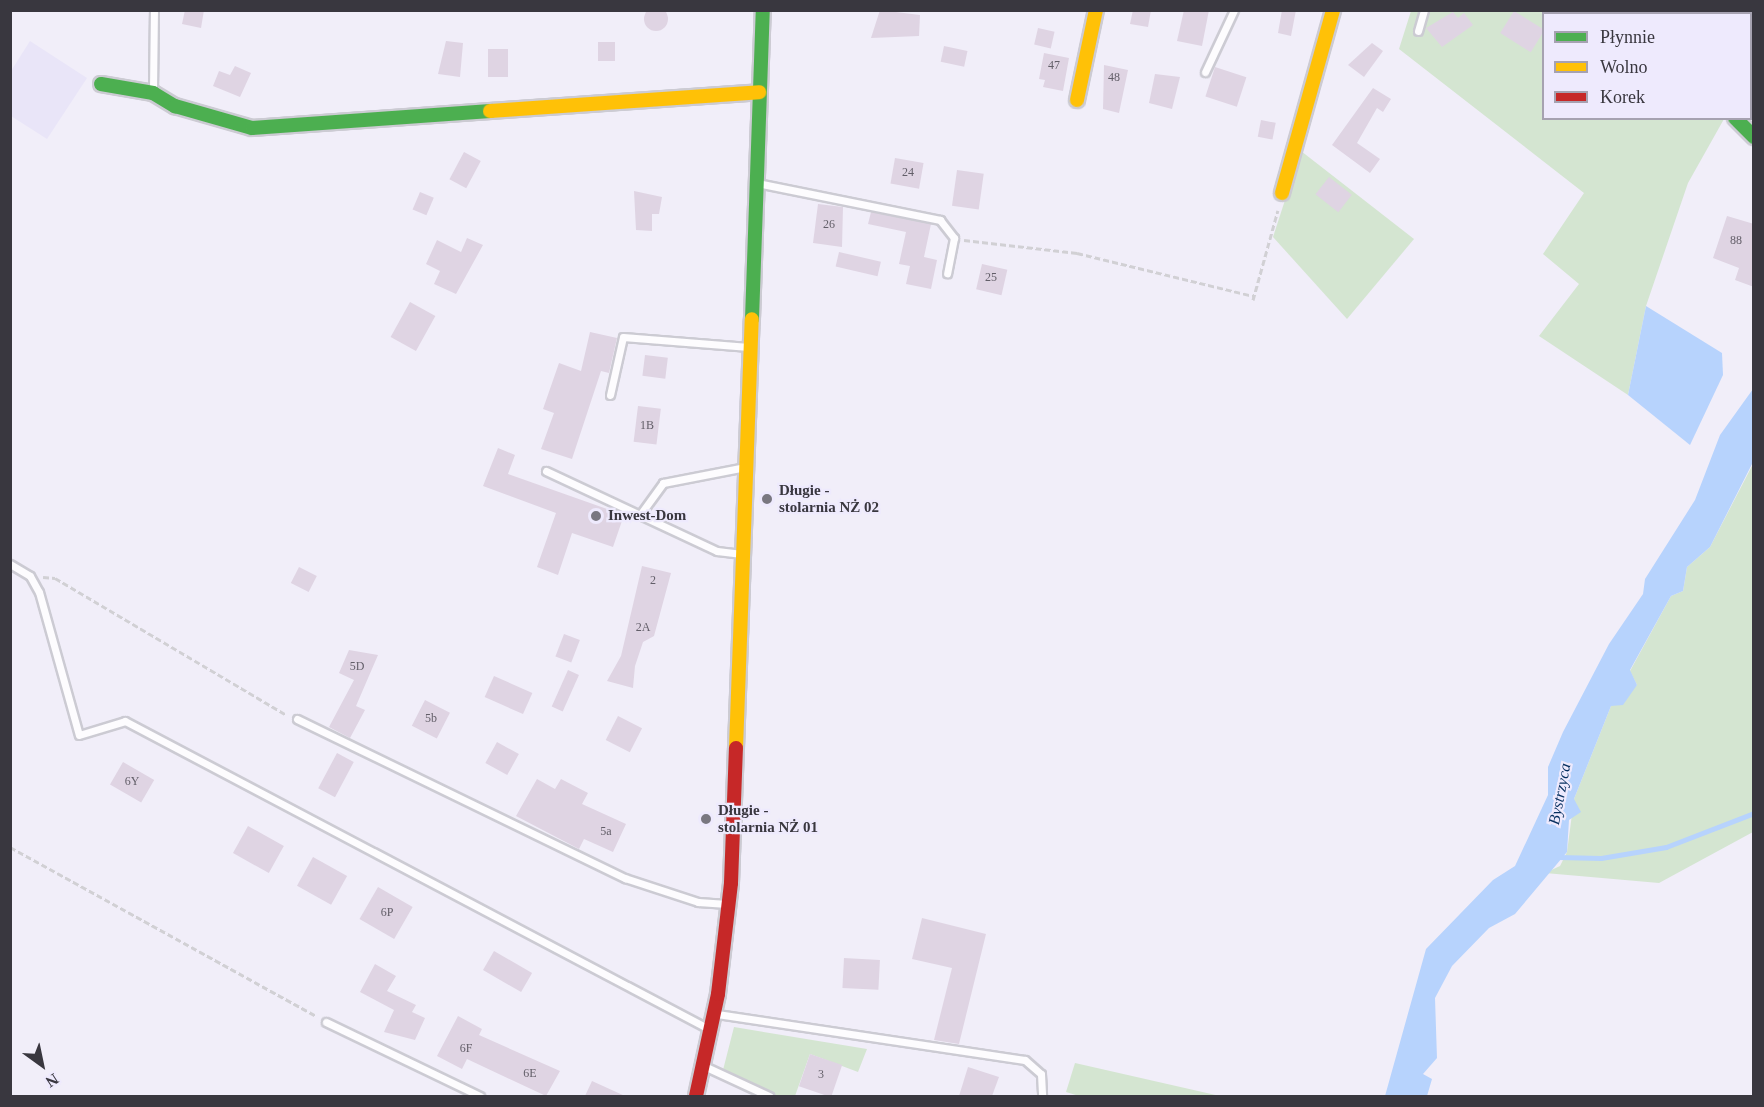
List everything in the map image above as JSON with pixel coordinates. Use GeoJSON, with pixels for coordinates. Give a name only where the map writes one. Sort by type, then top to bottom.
{"type":"FeatureCollection","features":[{"type":"Feature","properties":{"kind":"main road"},"geometry":{"type":"LineString","coordinates":[[696,1096],[715,1013],[729,905],[763,10]]}},
{"type":"Feature","properties":{"kind":"main road"},"geometry":{"type":"LineString","coordinates":[[1077,100],[1096,10]]}},
{"type":"Feature","properties":{"kind":"main road"},"geometry":{"type":"LineString","coordinates":[[1282,193],[1333,10]]}},
{"type":"Feature","properties":{"kind":"main road"},"geometry":{"type":"LineString","coordinates":[[101,84],[153,93],[175,106],[252,128],[759,92]]}},
{"type":"Feature","properties":{"kind":"main road"},"geometry":{"type":"LineString","coordinates":[[1737,120],[1754,137]]}},
{"type":"Feature","properties":{"kind":"lane"},"geometry":{"type":"LineString","coordinates":[[153,93],[154,10]]}},
{"type":"Feature","properties":{"kind":"lane"},"geometry":{"type":"LineString","coordinates":[[1205,72],[1234,10]]}},
{"type":"Feature","properties":{"kind":"lane"},"geometry":{"type":"LineString","coordinates":[[1418,31],[1424,10]]}},
{"type":"Feature","properties":{"kind":"lane"},"geometry":{"type":"LineString","coordinates":[[755,182],[940,220],[954,238],[947,273]]}},
{"type":"Feature","properties":{"kind":"lane"},"geometry":{"type":"LineString","coordinates":[[610,395],[623,337],[749,347]]}},
{"type":"Feature","properties":{"kind":"lane"},"geometry":{"type":"LineString","coordinates":[[642,512],[663,483],[745,467]]}},
{"type":"Feature","properties":{"kind":"lane"},"geometry":{"type":"LineString","coordinates":[[546,471],[642,512],[717,551],[742,555]]}},
{"type":"Feature","properties":{"kind":"lane"},"geometry":{"type":"LineString","coordinates":[[10,564],[30,576],[79,735],[125,722],[712,1029]]}},
{"type":"Feature","properties":{"kind":"lane"},"geometry":{"type":"LineString","coordinates":[[297,719],[625,878],[698,902],[729,905]]}},
{"type":"Feature","properties":{"kind":"lane"},"geometry":{"type":"LineString","coordinates":[[715,1013],[1026,1060],[1041,1074],[1042,1096]]}},
{"type":"Feature","properties":{"kind":"lane"},"geometry":{"type":"LineString","coordinates":[[326,1022],[480,1096]]}},
{"type":"Feature","properties":{"kind":"lane"},"geometry":{"type":"LineString","coordinates":[[704,1066],[769,1096]]}},
{"type":"Feature","properties":{"kind":"path"},"geometry":{"type":"LineString","coordinates":[[954,238],[1077,253],[1253,298],[1282,193]]}},
{"type":"Feature","properties":{"kind":"path"},"geometry":{"type":"LineString","coordinates":[[30,576],[55,578],[297,719]]}},
{"type":"Feature","properties":{"kind":"path"},"geometry":{"type":"LineString","coordinates":[[10,847],[326,1022]]}},
{"type":"Feature","properties":{"kind":"shaded area"},"geometry":{"type":"Polygon","coordinates":[[[30,41],[87,78],[47,139],[11,116],[11,71],[30,41]]]}},
{"type":"Feature","properties":{"kind":"green space"},"geometry":{"type":"Polygon","coordinates":[[[1411,11],[1628,11],[1542,12],[1542,120],[1723,120],[1688,183],[1646,306],[1628,395],[1539,336],[1579,284],[1543,254],[1584,193],[1399,49],[1411,11]]]}},
{"type":"Feature","properties":{"kind":"green space"},"geometry":{"type":"Polygon","coordinates":[[[1301,151],[1414,239],[1347,319],[1273,237],[1301,151]]]}},
{"type":"Feature","properties":{"kind":"green space"},"geometry":{"type":"Polygon","coordinates":[[[1753,464],[1753,832],[1659,883],[1545,873],[1560,866],[1567,852],[1574,799],[1611,706],[1637,685],[1630,671],[1671,596],[1683,591],[1687,567],[1710,547],[1753,464]]]}},
{"type":"Feature","properties":{"kind":"green space"},"geometry":{"type":"Polygon","coordinates":[[[734,1027],[867,1049],[858,1072],[810,1054],[795,1096],[776,1096],[723,1070],[734,1027]]]}},
{"type":"Feature","properties":{"kind":"green space"},"geometry":{"type":"Polygon","coordinates":[[[1075,1063],[1220,1096],[1079,1096],[1066,1092],[1075,1063]]]}},
{"type":"Feature","properties":{"kind":"water"},"geometry":{"type":"Polygon","coordinates":[[[1646,306],[1722,353],[1723,375],[1690,445],[1628,395],[1646,306]]]}},
{"type":"Feature","properties":{"kind":"water","name":"Bystrzyca"},"geometry":{"type":"Polygon","coordinates":[[[1753,389],[1752,464],[1710,547],[1687,567],[1683,591],[1671,596],[1630,670],[1637,685],[1623,705],[1611,706],[1574,799],[1581,812],[1569,820],[1567,852],[1515,914],[1489,928],[1452,966],[1435,998],[1437,1058],[1423,1074],[1432,1079],[1427,1096],[1385,1096],[1426,949],[1493,880],[1515,866],[1548,795],[1548,767],[1563,732],[1609,644],[1643,594],[1645,579],[1695,500],[1720,435],[1753,389]]]}},
{"type":"Feature","properties":{"kind":"building"},"geometry":{"type":"Polygon","coordinates":[[[656,7],[664,11],[668,19],[664,27],[656,31],[648,27],[644,19],[648,11],[656,7]]]}},
{"type":"Feature","properties":{"kind":"building"},"geometry":{"type":"Polygon","coordinates":[[[185,10],[204,10],[201,28],[182,24],[185,10]]]}},
{"type":"Feature","properties":{"kind":"building"},"geometry":{"type":"Polygon","coordinates":[[[880,10],[920,15],[919,36],[871,38],[880,10]]]}},
{"type":"Feature","properties":{"kind":"building"},"geometry":{"type":"Polygon","coordinates":[[[1133,10],[1151,10],[1148,27],[1130,24],[1133,10]]]}},
{"type":"Feature","properties":{"kind":"building"},"geometry":{"type":"Polygon","coordinates":[[[1184,10],[1209,10],[1202,46],[1177,41],[1184,10]]]}},
{"type":"Feature","properties":{"kind":"building"},"geometry":{"type":"Polygon","coordinates":[[[1282,10],[1296,10],[1291,36],[1278,33],[1282,10]]]}},
{"type":"Feature","properties":{"kind":"building"},"geometry":{"type":"Polygon","coordinates":[[[1514,11],[1542,28],[1542,34],[1531,52],[1500,33],[1514,11]]]}},
{"type":"Feature","properties":{"kind":"building"},"geometry":{"type":"Polygon","coordinates":[[[1453,12],[1458,18],[1464,13],[1473,25],[1442,47],[1426,28],[1453,12]]]}},
{"type":"Feature","properties":{"kind":"building"},"geometry":{"type":"Polygon","coordinates":[[[1038,28],[1055,32],[1051,48],[1034,45],[1038,28]]]}},
{"type":"Feature","properties":{"kind":"building"},"geometry":{"type":"Polygon","coordinates":[[[446,41],[463,43],[460,77],[438,74],[446,41]]]}},
{"type":"Feature","properties":{"kind":"building"},"geometry":{"type":"Polygon","coordinates":[[[598,42],[615,42],[615,61],[598,61],[598,42]]]}},
{"type":"Feature","properties":{"kind":"building"},"geometry":{"type":"Polygon","coordinates":[[[1372,43],[1383,51],[1364,77],[1348,65],[1372,43]]]}},
{"type":"Feature","properties":{"kind":"building"},"geometry":{"type":"Polygon","coordinates":[[[944,46],[967,51],[964,67],[941,62],[944,46]]]}},
{"type":"Feature","properties":{"kind":"building"},"geometry":{"type":"Polygon","coordinates":[[[488,49],[508,49],[508,77],[488,77],[488,49]]]}},
{"type":"Feature","properties":{"kind":"building"},"geometry":{"type":"Polygon","coordinates":[[[1044,53],[1069,58],[1063,91],[1043,87],[1045,80],[1039,79],[1044,53]]]}},
{"type":"Feature","properties":{"kind":"building"},"geometry":{"type":"Polygon","coordinates":[[[1104,65],[1128,70],[1119,113],[1103,109],[1104,65]]]}},
{"type":"Feature","properties":{"kind":"building"},"geometry":{"type":"Polygon","coordinates":[[[235,66],[251,73],[240,97],[213,86],[219,71],[230,75],[235,66]]]}},
{"type":"Feature","properties":{"kind":"building"},"geometry":{"type":"Polygon","coordinates":[[[1215,67],[1246,77],[1237,107],[1205,96],[1215,67]]]}},
{"type":"Feature","properties":{"kind":"building"},"geometry":{"type":"Polygon","coordinates":[[[1155,74],[1180,77],[1172,109],[1149,103],[1155,74]]]}},
{"type":"Feature","properties":{"kind":"building"},"geometry":{"type":"Polygon","coordinates":[[[1373,88],[1391,99],[1383,112],[1377,108],[1357,143],[1380,159],[1370,173],[1332,145],[1373,88]]]}},
{"type":"Feature","properties":{"kind":"building"},"geometry":{"type":"Polygon","coordinates":[[[1261,120],[1276,123],[1272,140],[1258,137],[1261,120]]]}},
{"type":"Feature","properties":{"kind":"building"},"geometry":{"type":"Polygon","coordinates":[[[464,152],[481,161],[466,188],[449,179],[464,152]]]}},
{"type":"Feature","properties":{"kind":"building"},"geometry":{"type":"Polygon","coordinates":[[[895,158],[924,163],[919,189],[890,184],[895,158]]]}},
{"type":"Feature","properties":{"kind":"building"},"geometry":{"type":"Polygon","coordinates":[[[957,170],[984,174],[979,209],[952,206],[957,170]]]}},
{"type":"Feature","properties":{"kind":"building"},"geometry":{"type":"Polygon","coordinates":[[[1329,177],[1352,195],[1338,212],[1315,194],[1329,177]]]}},
{"type":"Feature","properties":{"kind":"building"},"geometry":{"type":"Polygon","coordinates":[[[634,191],[662,197],[659,214],[652,214],[652,231],[636,230],[634,191]]]}},
{"type":"Feature","properties":{"kind":"building"},"geometry":{"type":"Polygon","coordinates":[[[420,192],[434,198],[426,215],[413,209],[420,192]]]}},
{"type":"Feature","properties":{"kind":"building"},"geometry":{"type":"Polygon","coordinates":[[[818,204],[843,207],[842,247],[813,243],[818,204]]]}},
{"type":"Feature","properties":{"kind":"building"},"geometry":{"type":"Polygon","coordinates":[[[871,212],[931,224],[924,257],[937,260],[931,289],[906,284],[910,266],[899,264],[906,232],[868,224],[871,212]]]}},
{"type":"Feature","properties":{"kind":"building"},"geometry":{"type":"Polygon","coordinates":[[[1727,216],[1754,224],[1754,287],[1735,280],[1739,268],[1713,258],[1727,216]]]}},
{"type":"Feature","properties":{"kind":"building"},"geometry":{"type":"Polygon","coordinates":[[[467,238],[483,245],[456,294],[434,284],[440,271],[426,264],[437,240],[461,252],[467,238]]]}},
{"type":"Feature","properties":{"kind":"building"},"geometry":{"type":"Polygon","coordinates":[[[839,252],[881,262],[878,276],[836,267],[839,252]]]}},
{"type":"Feature","properties":{"kind":"building"},"geometry":{"type":"Polygon","coordinates":[[[982,264],[1007,270],[1001,295],[976,289],[982,264]]]}},
{"type":"Feature","properties":{"kind":"building"},"geometry":{"type":"Polygon","coordinates":[[[410,302],[435,316],[416,351],[391,337],[410,302]]]}},
{"type":"Feature","properties":{"kind":"building"},"geometry":{"type":"Polygon","coordinates":[[[590,332],[617,338],[609,373],[601,371],[572,459],[541,449],[554,413],[543,409],[559,363],[581,371],[590,332]]]}},
{"type":"Feature","properties":{"kind":"building"},"geometry":{"type":"Polygon","coordinates":[[[645,355],[668,358],[665,379],[642,376],[645,355]]]}},
{"type":"Feature","properties":{"kind":"building"},"geometry":{"type":"Polygon","coordinates":[[[638,406],[661,409],[656,445],[634,442],[638,406]]]}},
{"type":"Feature","properties":{"kind":"building"},"geometry":{"type":"Polygon","coordinates":[[[498,448],[515,455],[508,474],[624,515],[613,547],[572,533],[558,575],[537,567],[556,513],[483,486],[498,448]]]}},
{"type":"Feature","properties":{"kind":"building"},"geometry":{"type":"Polygon","coordinates":[[[642,566],[671,573],[654,636],[643,642],[635,666],[633,688],[607,681],[621,656],[642,566]]]}},
{"type":"Feature","properties":{"kind":"building"},"geometry":{"type":"Polygon","coordinates":[[[299,567],[317,576],[309,592],[291,583],[299,567]]]}},
{"type":"Feature","properties":{"kind":"building"},"geometry":{"type":"Polygon","coordinates":[[[564,634],[580,640],[571,662],[555,656],[564,634]]]}},
{"type":"Feature","properties":{"kind":"building"},"geometry":{"type":"Polygon","coordinates":[[[349,650],[378,655],[356,706],[365,710],[350,738],[329,727],[354,680],[339,673],[349,650]]]}},
{"type":"Feature","properties":{"kind":"building"},"geometry":{"type":"Polygon","coordinates":[[[568,670],[579,675],[563,711],[552,707],[568,670]]]}},
{"type":"Feature","properties":{"kind":"building"},"geometry":{"type":"Polygon","coordinates":[[[494,676],[532,693],[523,714],[485,697],[494,676]]]}},
{"type":"Feature","properties":{"kind":"building"},"geometry":{"type":"Polygon","coordinates":[[[425,700],[450,713],[437,739],[412,726],[425,700]]]}},
{"type":"Feature","properties":{"kind":"building"},"geometry":{"type":"Polygon","coordinates":[[[618,716],[642,728],[630,752],[606,740],[618,716]]]}},
{"type":"Feature","properties":{"kind":"building"},"geometry":{"type":"Polygon","coordinates":[[[497,742],[519,754],[507,775],[485,763],[497,742]]]}},
{"type":"Feature","properties":{"kind":"building"},"geometry":{"type":"Polygon","coordinates":[[[337,753],[354,762],[335,797],[318,788],[337,753]]]}},
{"type":"Feature","properties":{"kind":"building"},"geometry":{"type":"Polygon","coordinates":[[[123,762],[154,780],[141,803],[110,785],[123,762]]]}},
{"type":"Feature","properties":{"kind":"building"},"geometry":{"type":"Polygon","coordinates":[[[537,779],[555,789],[561,779],[588,793],[582,804],[626,824],[613,852],[584,839],[579,849],[516,816],[537,779]]]}},
{"type":"Feature","properties":{"kind":"building"},"geometry":{"type":"Polygon","coordinates":[[[248,826],[284,846],[269,873],[233,853],[248,826]]]}},
{"type":"Feature","properties":{"kind":"building"},"geometry":{"type":"Polygon","coordinates":[[[313,857],[347,876],[331,905],[297,886],[313,857]]]}},
{"type":"Feature","properties":{"kind":"building"},"geometry":{"type":"Polygon","coordinates":[[[378,887],[413,907],[394,939],[360,919],[378,887]]]}},
{"type":"Feature","properties":{"kind":"building"},"geometry":{"type":"Polygon","coordinates":[[[922,918],[986,934],[959,1044],[934,1040],[952,968],[912,959],[922,918]]]}},
{"type":"Feature","properties":{"kind":"building"},"geometry":{"type":"Polygon","coordinates":[[[494,951],[532,973],[521,992],[483,970],[494,951]]]}},
{"type":"Feature","properties":{"kind":"building"},"geometry":{"type":"Polygon","coordinates":[[[844,958],[880,960],[878,990],[842,988],[844,958]]]}},
{"type":"Feature","properties":{"kind":"building"},"geometry":{"type":"Polygon","coordinates":[[[375,964],[396,976],[387,991],[416,1005],[412,1012],[425,1018],[415,1040],[384,1032],[394,1010],[360,992],[375,964]]]}},
{"type":"Feature","properties":{"kind":"building"},"geometry":{"type":"Polygon","coordinates":[[[458,1016],[482,1029],[479,1035],[560,1071],[546,1096],[467,1059],[462,1069],[437,1056],[458,1016]]]}},
{"type":"Feature","properties":{"kind":"building"},"geometry":{"type":"Polygon","coordinates":[[[810,1054],[842,1065],[831,1096],[799,1086],[810,1054]]]}},
{"type":"Feature","properties":{"kind":"building"},"geometry":{"type":"Polygon","coordinates":[[[968,1067],[999,1077],[992,1096],[959,1096],[968,1067]]]}},
{"type":"Feature","properties":{"kind":"building"},"geometry":{"type":"Polygon","coordinates":[[[592,1081],[625,1096],[585,1096],[592,1081]]]}},
{"type":"Feature","properties":{"kind":"waterway"},"geometry":{"type":"LineString","coordinates":[[1558,857],[1601,858],[1666,847],[1754,813]]}},
{"type":"Feature","properties":{"kind":"traffic: fast"},"geometry":{"type":"LineString","coordinates":[[752,319],[763,10]]}},
{"type":"Feature","properties":{"kind":"traffic: fast"},"geometry":{"type":"LineString","coordinates":[[101,84],[153,93],[175,106],[252,128],[490,111]]}},
{"type":"Feature","properties":{"kind":"traffic: fast"},"geometry":{"type":"LineString","coordinates":[[1737,120],[1754,137]]}},
{"type":"Feature","properties":{"kind":"traffic: slow"},"geometry":{"type":"LineString","coordinates":[[1077,100],[1096,10]]}},
{"type":"Feature","properties":{"kind":"traffic: slow"},"geometry":{"type":"LineString","coordinates":[[1282,193],[1333,10]]}},
{"type":"Feature","properties":{"kind":"traffic: slow"},"geometry":{"type":"LineString","coordinates":[[490,111],[759,92]]}},
{"type":"Feature","properties":{"kind":"traffic: slow"},"geometry":{"type":"LineString","coordinates":[[736,748],[752,319]]}},
{"type":"Feature","properties":{"kind":"traffic: jam"},"geometry":{"type":"LineString","coordinates":[[696,1096],[718,994],[731,883],[736,748]]}},
{"type":"Feature","properties":{"kind":"place","name":"Długie - stolarnia NŻ 02"},"geometry":{"type":"Point","coordinates":[767,499]}},
{"type":"Feature","properties":{"kind":"place","name":"Inwest-Dom"},"geometry":{"type":"Point","coordinates":[596,516]}},
{"type":"Feature","properties":{"kind":"place","name":"Długie - stolarnia NŻ 01"},"geometry":{"type":"Point","coordinates":[706,819]}}]}
